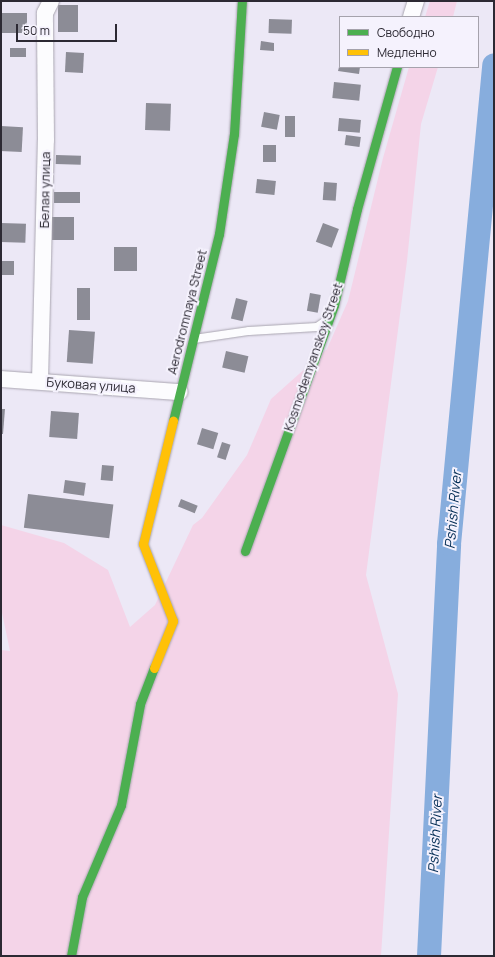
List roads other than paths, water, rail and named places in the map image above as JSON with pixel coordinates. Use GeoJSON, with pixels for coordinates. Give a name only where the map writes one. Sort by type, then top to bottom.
{"type":"FeatureCollection","features":[{"type":"Feature","properties":{"kind":"street","name":"Белая улица"},"geometry":{"type":"LineString","coordinates":[[40,381],[46,140],[45,13],[51,1]]}},
{"type":"Feature","properties":{"kind":"street","name":"Aerodromnaya Street"},"geometry":{"type":"LineString","coordinates":[[71,956],[82,897],[121,805],[140,704],[173,621],[143,544],[219,234],[234,134],[242,1]]}},
{"type":"Feature","properties":{"kind":"street"},"geometry":{"type":"LineString","coordinates":[[411,16],[416,1]]}},
{"type":"Feature","properties":{"kind":"street","name":"Kosmodemyanskoy Street"},"geometry":{"type":"LineString","coordinates":[[245,551],[329,319],[397,68]]}},
{"type":"Feature","properties":{"kind":"street","name":"Буковая улица"},"geometry":{"type":"LineString","coordinates":[[1,379],[180,392]]}},
{"type":"Feature","properties":{"kind":"lane"},"geometry":{"type":"LineString","coordinates":[[194,339],[249,331],[316,327],[329,319]]}},
{"type":"Feature","properties":{"kind":"waterway","name":"Pshish River"},"geometry":{"type":"LineString","coordinates":[[429,956],[449,544],[494,65]]}}]}
